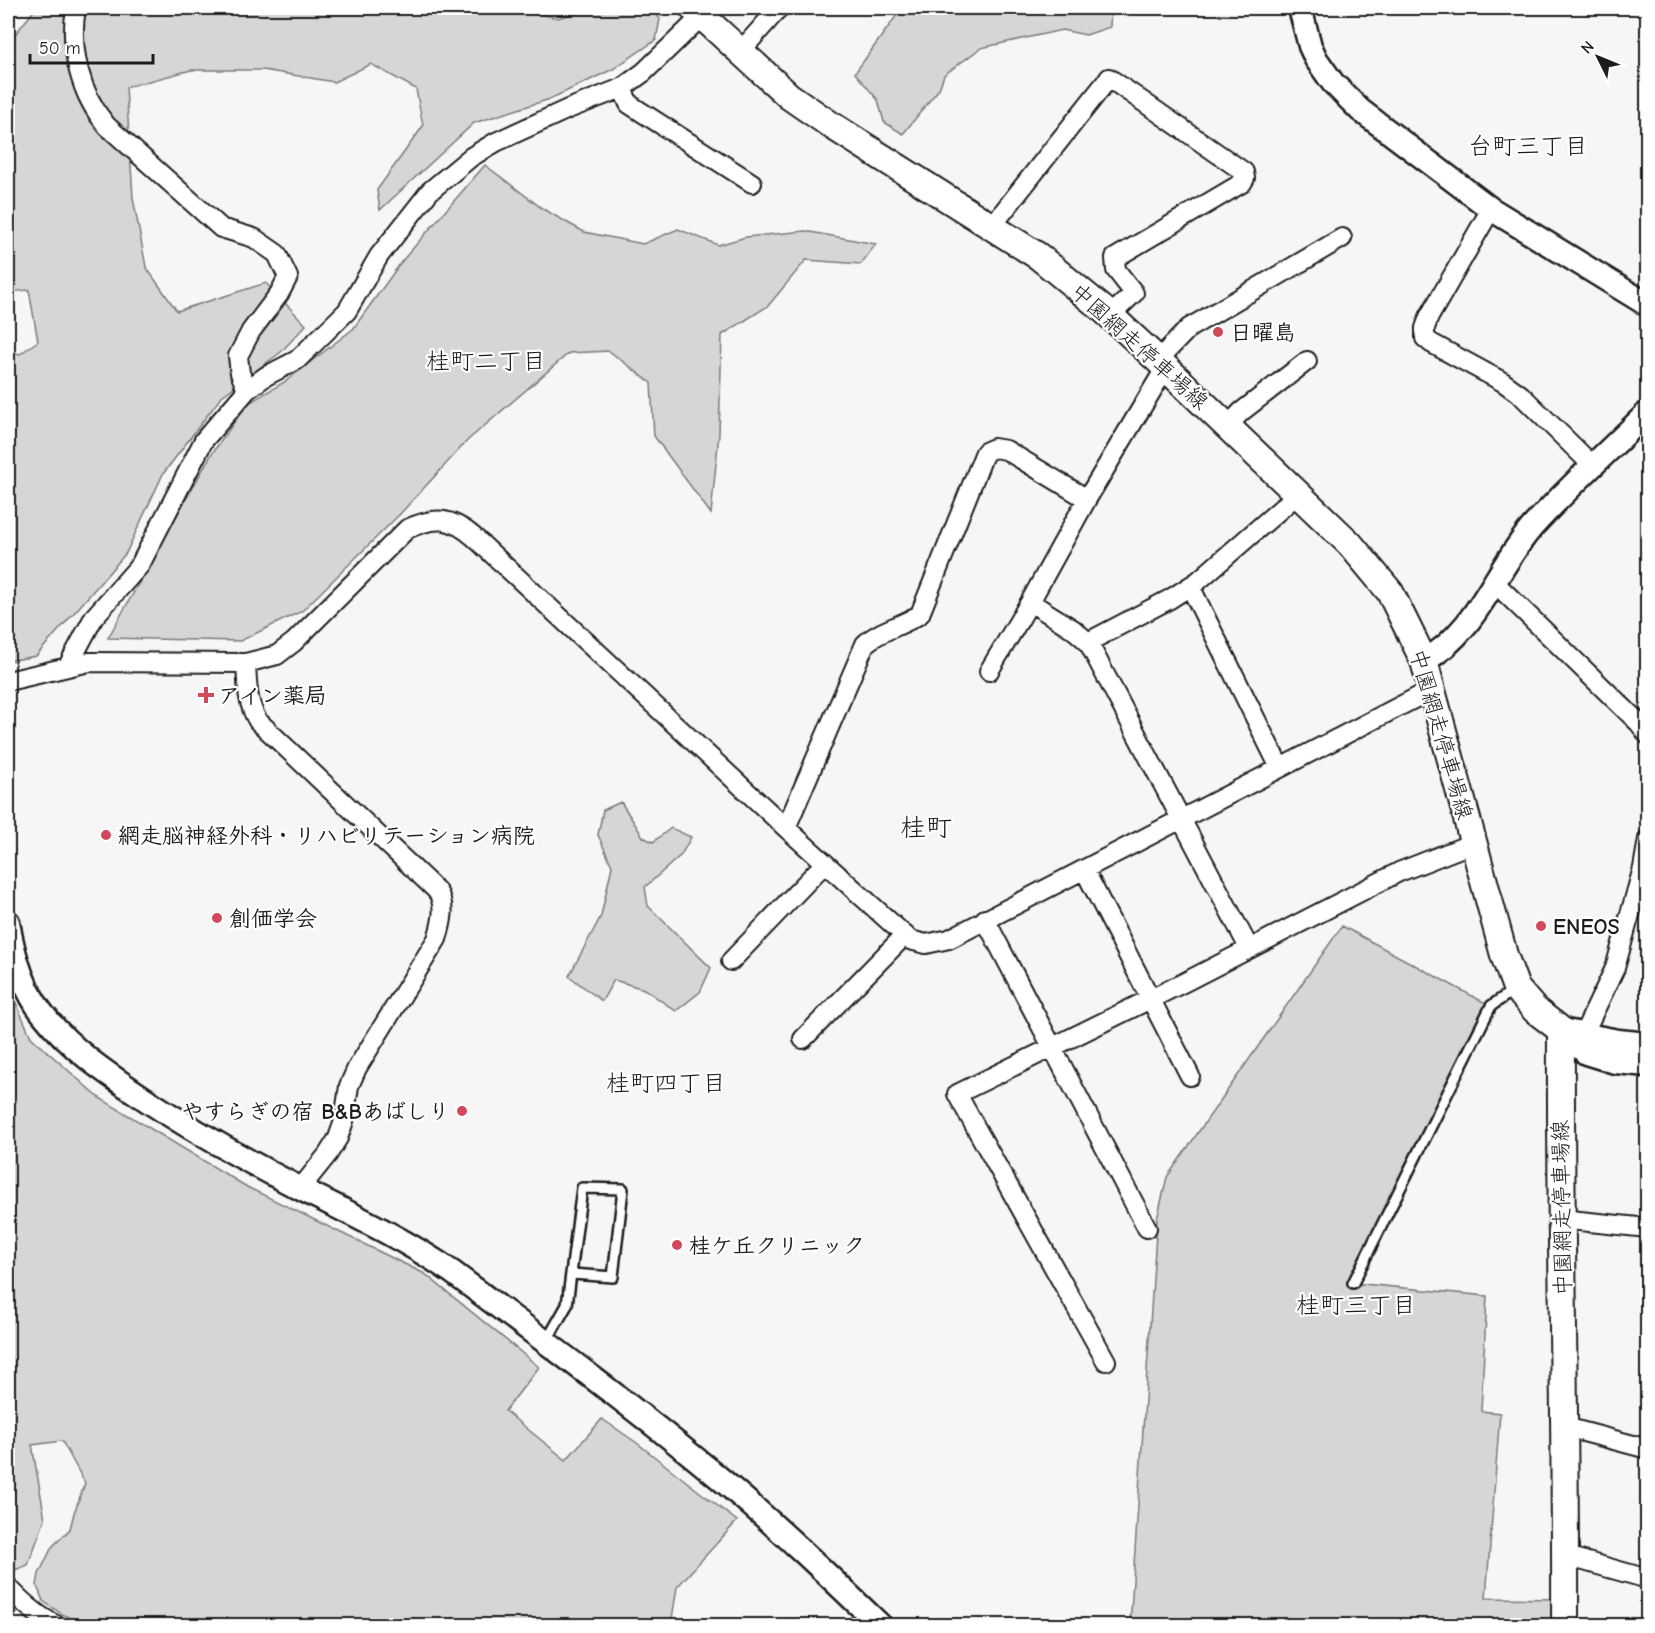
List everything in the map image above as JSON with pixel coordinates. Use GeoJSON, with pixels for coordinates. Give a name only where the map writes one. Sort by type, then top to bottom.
{"type":"FeatureCollection","features":[{"type":"Feature","properties":{"kind":"main road","name":"中園網走停車場線"},"geometry":{"type":"LineString","coordinates":[[695,10],[798,102],[1038,256],[1110,316],[1299,493],[1350,544],[1390,592],[1424,662],[1504,955],[1516,988],[1535,1010],[1572,1032],[1560,1219],[1565,1427],[1565,1626]]}},
{"type":"Feature","properties":{"kind":"street"},"geometry":{"type":"LineString","coordinates":[[76,8],[73,33],[75,57],[85,89],[106,126],[221,228],[254,238],[277,254],[288,277],[279,294],[251,331],[238,356],[240,374],[247,390]]}},
{"type":"Feature","properties":{"kind":"street"},"geometry":{"type":"LineString","coordinates":[[740,52],[779,8]]}},
{"type":"Feature","properties":{"kind":"street"},"geometry":{"type":"LineString","coordinates":[[1300,8],[1310,46],[1316,59],[1345,96],[1360,110],[1519,228],[1646,302]]}},
{"type":"Feature","properties":{"kind":"street"},"geometry":{"type":"LineString","coordinates":[[68,666],[94,617],[140,564],[204,440],[247,390],[297,360],[347,311],[379,256],[430,191],[471,157],[496,142],[622,88],[644,72],[695,10]]}},
{"type":"Feature","properties":{"kind":"street"},"geometry":{"type":"LineString","coordinates":[[992,226],[1109,78],[1244,172],[1245,178],[1242,183],[1115,258],[1116,270],[1134,293],[1110,316]]}},
{"type":"Feature","properties":{"kind":"street"},"geometry":{"type":"LineString","coordinates":[[622,88],[629,104],[752,183]]}},
{"type":"Feature","properties":{"kind":"street"},"geometry":{"type":"LineString","coordinates":[[1491,209],[1429,317],[1425,328],[1425,338],[1503,382],[1521,395],[1593,466]]}},
{"type":"Feature","properties":{"kind":"street"},"geometry":{"type":"LineString","coordinates":[[989,671],[1030,602],[1162,363],[1190,328],[1342,238]]}},
{"type":"Feature","properties":{"kind":"street"},"geometry":{"type":"LineString","coordinates":[[1228,426],[1241,412],[1307,361]]}},
{"type":"Feature","properties":{"kind":"street"},"geometry":{"type":"LineString","coordinates":[[1424,662],[1452,641],[1482,606],[1512,554],[1532,527],[1647,412]]}},
{"type":"Feature","properties":{"kind":"street"},"geometry":{"type":"LineString","coordinates":[[786,828],[865,644],[920,614],[985,452],[994,448],[1006,450],[1087,499]]}},
{"type":"Feature","properties":{"kind":"street"},"geometry":{"type":"LineString","coordinates":[[1088,642],[1190,586],[1299,493]]}},
{"type":"Feature","properties":{"kind":"street"},"geometry":{"type":"LineString","coordinates":[[8,681],[68,666],[103,661],[246,663],[277,655],[289,646],[407,529],[424,521],[453,523],[462,526],[786,828],[910,940],[926,945],[949,939],[1432,689]]}},
{"type":"Feature","properties":{"kind":"street"},"geometry":{"type":"LineString","coordinates":[[1495,583],[1639,723],[1647,735]]}},
{"type":"Feature","properties":{"kind":"street"},"geometry":{"type":"LineString","coordinates":[[1190,586],[1280,768]]}},
{"type":"Feature","properties":{"kind":"street"},"geometry":{"type":"LineString","coordinates":[[1030,602],[1073,629],[1088,642],[1249,948]]}},
{"type":"Feature","properties":{"kind":"street"},"geometry":{"type":"LineString","coordinates":[[246,663],[249,698],[258,721],[440,895],[443,912],[437,939],[357,1068],[349,1086],[344,1121],[338,1138],[300,1189]]}},
{"type":"Feature","properties":{"kind":"street"},"geometry":{"type":"LineString","coordinates":[[1572,1032],[1615,968],[1645,869],[1647,840]]}},
{"type":"Feature","properties":{"kind":"street"},"geometry":{"type":"LineString","coordinates":[[1106,1361],[957,1095],[1399,872],[1473,843]]}},
{"type":"Feature","properties":{"kind":"street"},"geometry":{"type":"LineString","coordinates":[[731,961],[825,863]]}},
{"type":"Feature","properties":{"kind":"street"},"geometry":{"type":"LineString","coordinates":[[1084,869],[1190,1076]]}},
{"type":"Feature","properties":{"kind":"street"},"geometry":{"type":"LineString","coordinates":[[985,919],[1147,1228]]}},
{"type":"Feature","properties":{"kind":"street"},"geometry":{"type":"LineString","coordinates":[[8,922],[11,939],[29,989],[42,1013],[96,1067],[180,1121],[300,1189],[420,1250],[654,1424],[790,1540],[881,1626]]}},
{"type":"Feature","properties":{"kind":"street"},"geometry":{"type":"LineString","coordinates":[[803,1039],[905,935]]}},
{"type":"Feature","properties":{"kind":"street"},"geometry":{"type":"LineString","coordinates":[[1572,1032],[1647,1044]]}},
{"type":"Feature","properties":{"kind":"street"},"geometry":{"type":"LineString","coordinates":[[1572,1032],[1586,1053],[1615,1062],[1647,1065]]}},
{"type":"Feature","properties":{"kind":"street"},"geometry":{"type":"LineString","coordinates":[[1560,1219],[1647,1228]]}},
{"type":"Feature","properties":{"kind":"street"},"geometry":{"type":"LineString","coordinates":[[1565,1427],[1647,1449]]}},
{"type":"Feature","properties":{"kind":"street"},"geometry":{"type":"LineString","coordinates":[[1566,1556],[1647,1579]]}},
{"type":"Feature","properties":{"kind":"street"},"geometry":{"type":"LineString","coordinates":[[8,1587],[32,1610],[58,1626]]}},
{"type":"Feature","properties":{"kind":"lane"},"geometry":{"type":"LineString","coordinates":[[1353,1283],[1491,1006],[1516,988]]}},
{"type":"Feature","properties":{"kind":"lane"},"geometry":{"type":"LineString","coordinates":[[546,1342],[567,1305],[582,1188],[622,1190],[613,1277],[572,1274]]}},
{"type":"Feature","properties":{"kind":"shaded area"},"geometry":{"type":"Polygon","coordinates":[[[36,8],[512,8],[558,18],[582,11],[580,8],[651,8],[660,19],[656,40],[613,69],[550,99],[474,123],[380,210],[377,190],[423,126],[416,89],[371,64],[334,82],[263,70],[191,70],[126,87],[133,198],[146,267],[177,311],[266,283],[306,325],[281,352],[222,396],[163,474],[126,553],[36,656],[8,661],[8,351],[20,354],[38,341],[29,290],[8,292],[8,43],[36,8]]]}},
{"type":"Feature","properties":{"kind":"shaded area"},"geometry":{"type":"Polygon","coordinates":[[[902,8],[1111,8],[1110,27],[1086,35],[1062,30],[981,48],[944,75],[939,89],[903,134],[884,122],[878,100],[855,73],[902,8]]]}},
{"type":"Feature","properties":{"kind":"shaded area"},"geometry":{"type":"Polygon","coordinates":[[[485,165],[543,209],[584,232],[643,244],[678,229],[718,245],[746,237],[805,231],[876,244],[861,264],[806,260],[768,306],[722,335],[719,434],[711,514],[654,436],[651,383],[609,351],[569,353],[468,440],[400,514],[302,611],[240,641],[108,638],[211,455],[247,404],[286,381],[353,329],[402,261],[485,165]]]}},
{"type":"Feature","properties":{"kind":"shaded area"},"geometry":{"type":"Polygon","coordinates":[[[621,802],[643,837],[653,842],[671,828],[691,837],[681,855],[645,887],[648,906],[711,968],[700,992],[676,1011],[644,989],[614,980],[602,1001],[569,976],[601,916],[612,866],[598,835],[603,810],[621,802]]]}},
{"type":"Feature","properties":{"kind":"shaded area"},"geometry":{"type":"Polygon","coordinates":[[[1342,926],[1491,1006],[1353,1283],[1487,1296],[1481,1411],[1500,1413],[1486,1598],[1565,1599],[1565,1625],[1130,1626],[1157,1219],[1167,1177],[1342,926]]]}},
{"type":"Feature","properties":{"kind":"shaded area"},"geometry":{"type":"Polygon","coordinates":[[[8,985],[31,1037],[98,1097],[247,1187],[425,1274],[539,1367],[505,1411],[566,1460],[602,1419],[637,1443],[737,1521],[677,1587],[671,1625],[114,1626],[82,1623],[62,1614],[43,1601],[37,1586],[39,1574],[52,1547],[70,1529],[85,1483],[62,1441],[32,1445],[45,1519],[28,1565],[13,1571],[8,1568],[8,1522],[15,1482],[8,1459],[8,985]]]}},
{"type":"Feature","properties":{"kind":"place","name":"日曜島"},"geometry":{"type":"Point","coordinates":[1218,332]}},
{"type":"Feature","properties":{"kind":"place","name":"アイン薬局"},"geometry":{"type":"Point","coordinates":[206,695]}},
{"type":"Feature","properties":{"kind":"place","name":"網走脳神経外科・リハビリテーション病院"},"geometry":{"type":"Point","coordinates":[106,835]}},
{"type":"Feature","properties":{"kind":"place","name":"創価学会"},"geometry":{"type":"Point","coordinates":[217,918]}},
{"type":"Feature","properties":{"kind":"place","name":"ENEOS"},"geometry":{"type":"Point","coordinates":[1541,926]}},
{"type":"Feature","properties":{"kind":"place","name":"やすらぎの宿 B&Bあばしり"},"geometry":{"type":"Point","coordinates":[462,1111]}},
{"type":"Feature","properties":{"kind":"place","name":"桂ケ丘クリニック"},"geometry":{"type":"Point","coordinates":[677,1245]}},
{"type":"Feature","properties":{"kind":"district","name":"台町三丁目"},"geometry":{"type":"Point","coordinates":[1528,146]}},
{"type":"Feature","properties":{"kind":"district","name":"桂町二丁目"},"geometry":{"type":"Point","coordinates":[486,361]}},
{"type":"Feature","properties":{"kind":"district","name":"桂町"},"geometry":{"type":"Point","coordinates":[926,827]}},
{"type":"Feature","properties":{"kind":"district","name":"桂町四丁目"},"geometry":{"type":"Point","coordinates":[666,1083]}},
{"type":"Feature","properties":{"kind":"district","name":"桂町三丁目"},"geometry":{"type":"Point","coordinates":[1356,1305]}}]}
